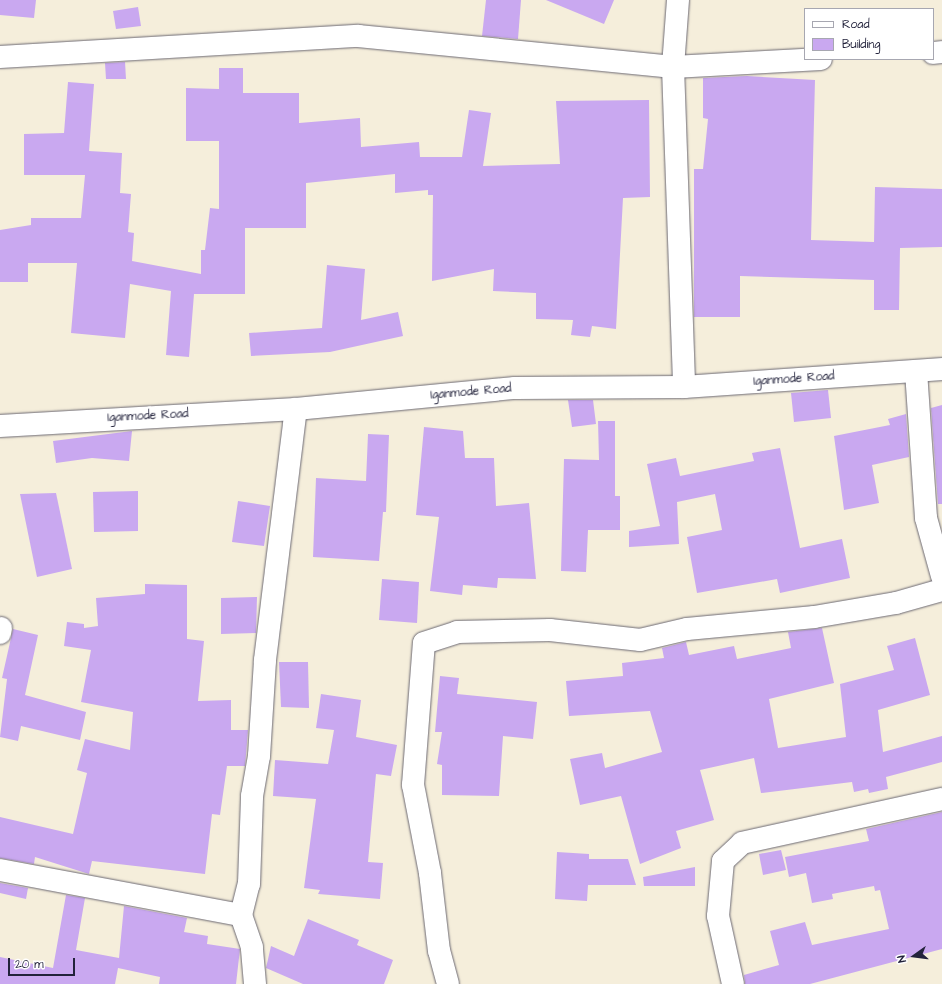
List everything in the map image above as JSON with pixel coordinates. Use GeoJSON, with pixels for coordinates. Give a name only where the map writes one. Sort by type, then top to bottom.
{"type":"FeatureCollection","features":[{"type":"Feature","properties":{"kind":"street"},"geometry":{"type":"LineString","coordinates":[[678,0],[673,67],[684,387]]}},
{"type":"Feature","properties":{"kind":"street"},"geometry":{"type":"LineString","coordinates":[[0,57],[358,36],[673,67],[804,60]]}},
{"type":"Feature","properties":{"kind":"street","name":"Iganmode Road"},"geometry":{"type":"LineString","coordinates":[[0,426],[296,409],[515,388],[684,387],[942,369]]}},
{"type":"Feature","properties":{"kind":"street"},"geometry":{"type":"LineString","coordinates":[[916,371],[926,518],[942,576]]}},
{"type":"Feature","properties":{"kind":"street"},"geometry":{"type":"LineString","coordinates":[[255,984],[252,948],[241,915],[249,884],[252,796],[259,756],[265,660],[296,409]]}},
{"type":"Feature","properties":{"kind":"street"},"geometry":{"type":"LineString","coordinates":[[448,984],[439,951],[430,873],[413,785],[424,643],[457,632],[550,630],[640,640],[687,629],[821,616],[896,603],[942,590]]}},
{"type":"Feature","properties":{"kind":"street"},"geometry":{"type":"LineString","coordinates":[[733,984],[718,916],[723,861],[742,843],[942,799]]}},
{"type":"Feature","properties":{"kind":"street"},"geometry":{"type":"LineString","coordinates":[[0,870],[241,915]]}},
{"type":"Feature","properties":{"kind":"building"},"geometry":{"type":"Polygon","coordinates":[[[0,0],[36,0],[34,18],[0,15],[0,0]]]}},
{"type":"Feature","properties":{"kind":"building"},"geometry":{"type":"Polygon","coordinates":[[[486,0],[521,0],[518,39],[482,36],[486,0]]]}},
{"type":"Feature","properties":{"kind":"building"},"geometry":{"type":"Polygon","coordinates":[[[546,0],[614,0],[604,24],[546,0]]]}},
{"type":"Feature","properties":{"kind":"building"},"geometry":{"type":"Polygon","coordinates":[[[138,7],[141,26],[116,29],[113,11],[138,7]]]}},
{"type":"Feature","properties":{"kind":"building"},"geometry":{"type":"Polygon","coordinates":[[[125,62],[126,79],[106,79],[105,63],[125,62]]]}},
{"type":"Feature","properties":{"kind":"building"},"geometry":{"type":"Polygon","coordinates":[[[219,68],[243,68],[243,93],[299,93],[299,123],[360,118],[361,147],[419,142],[420,157],[462,157],[469,110],[491,113],[483,166],[560,164],[556,101],[649,100],[650,197],[623,198],[616,329],[592,326],[590,337],[571,335],[573,320],[536,319],[536,293],[493,291],[494,269],[432,281],[433,195],[428,195],[428,190],[395,193],[395,174],[306,183],[306,228],[245,228],[245,294],[194,294],[189,357],[166,355],[171,291],[130,284],[125,338],[71,333],[77,263],[28,263],[28,282],[0,282],[0,230],[31,225],[31,218],[81,218],[85,175],[24,175],[24,134],[64,133],[68,82],[94,84],[89,151],[122,153],[120,193],[131,194],[128,232],[134,233],[132,261],[201,274],[201,250],[205,250],[210,208],[219,209],[219,141],[186,141],[186,88],[219,89],[219,68]]]}},
{"type":"Feature","properties":{"kind":"building"},"geometry":{"type":"Polygon","coordinates":[[[747,76],[815,80],[811,240],[874,242],[875,187],[942,189],[942,247],[900,248],[899,310],[874,310],[874,280],[740,276],[740,317],[694,317],[694,169],[703,169],[708,119],[703,118],[703,78],[747,76]]]}},
{"type":"Feature","properties":{"kind":"building"},"geometry":{"type":"Polygon","coordinates":[[[327,265],[365,269],[361,320],[398,312],[403,336],[330,352],[251,356],[249,333],[322,328],[327,265]]]}},
{"type":"Feature","properties":{"kind":"building"},"geometry":{"type":"Polygon","coordinates":[[[828,390],[831,418],[794,422],[791,393],[828,390]]]}},
{"type":"Feature","properties":{"kind":"building"},"geometry":{"type":"Polygon","coordinates":[[[568,400],[593,400],[596,424],[572,427],[568,400]]]}},
{"type":"Feature","properties":{"kind":"building"},"geometry":{"type":"Polygon","coordinates":[[[942,405],[942,504],[938,504],[931,408],[942,405]]]}},
{"type":"Feature","properties":{"kind":"building"},"geometry":{"type":"Polygon","coordinates":[[[906,414],[909,457],[872,465],[879,503],[844,510],[834,436],[890,425],[888,419],[906,414]]]}},
{"type":"Feature","properties":{"kind":"building"},"geometry":{"type":"Polygon","coordinates":[[[598,421],[615,421],[615,496],[620,496],[620,530],[588,530],[586,572],[561,571],[564,459],[599,460],[598,421]]]}},
{"type":"Feature","properties":{"kind":"building"},"geometry":{"type":"Polygon","coordinates":[[[424,427],[463,431],[465,458],[494,458],[496,506],[529,503],[536,579],[498,578],[497,588],[463,585],[462,595],[430,591],[439,517],[416,515],[424,427]]]}},
{"type":"Feature","properties":{"kind":"building"},"geometry":{"type":"Polygon","coordinates":[[[132,431],[129,461],[92,458],[56,463],[53,441],[132,431]]]}},
{"type":"Feature","properties":{"kind":"building"},"geometry":{"type":"Polygon","coordinates":[[[368,434],[389,435],[386,512],[383,512],[379,561],[313,557],[316,478],[366,481],[368,434]]]}},
{"type":"Feature","properties":{"kind":"building"},"geometry":{"type":"Polygon","coordinates":[[[780,448],[800,548],[842,539],[850,578],[780,593],[777,579],[697,593],[687,537],[722,530],[715,494],[677,502],[679,544],[629,547],[629,531],[660,526],[647,464],[676,458],[680,476],[754,461],[752,453],[780,448]]]}},
{"type":"Feature","properties":{"kind":"building"},"geometry":{"type":"Polygon","coordinates":[[[138,491],[138,531],[94,532],[93,492],[138,491]]]}},
{"type":"Feature","properties":{"kind":"building"},"geometry":{"type":"Polygon","coordinates":[[[56,493],[72,569],[37,577],[20,494],[56,493]]]}},
{"type":"Feature","properties":{"kind":"building"},"geometry":{"type":"Polygon","coordinates":[[[238,501],[270,506],[264,546],[232,542],[238,501]]]}},
{"type":"Feature","properties":{"kind":"building"},"geometry":{"type":"Polygon","coordinates":[[[382,579],[419,582],[417,623],[379,620],[382,579]]]}},
{"type":"Feature","properties":{"kind":"building"},"geometry":{"type":"Polygon","coordinates":[[[145,584],[187,585],[187,639],[204,641],[198,701],[231,700],[231,730],[248,730],[245,766],[227,766],[220,815],[212,814],[205,874],[92,861],[89,874],[35,857],[34,864],[0,858],[0,817],[73,834],[87,773],[77,770],[85,739],[130,750],[133,712],[81,702],[91,650],[64,646],[67,622],[84,624],[84,628],[98,626],[96,598],[145,594],[145,584]]]}},
{"type":"Feature","properties":{"kind":"building"},"geometry":{"type":"Polygon","coordinates":[[[257,597],[256,633],[221,634],[221,598],[257,597]]]}},
{"type":"Feature","properties":{"kind":"building"},"geometry":{"type":"Polygon","coordinates":[[[822,628],[834,683],[769,699],[778,748],[846,737],[840,684],[894,670],[887,646],[915,638],[930,695],[878,710],[883,752],[942,736],[942,762],[886,777],[888,789],[869,793],[868,789],[854,792],[852,782],[761,793],[754,758],[700,770],[714,820],[676,831],[681,848],[640,864],[621,796],[580,805],[570,759],[602,753],[605,768],[662,752],[650,711],[569,716],[566,681],[623,676],[622,663],[664,658],[662,648],[686,642],[689,655],[734,646],[737,659],[791,648],[788,632],[822,628]]]}},
{"type":"Feature","properties":{"kind":"building"},"geometry":{"type":"Polygon","coordinates":[[[13,629],[38,635],[25,695],[86,712],[80,740],[21,726],[18,741],[0,737],[7,679],[2,678],[13,629]]]}},
{"type":"Feature","properties":{"kind":"building"},"geometry":{"type":"Polygon","coordinates":[[[279,662],[308,662],[309,708],[281,707],[279,662]]]}},
{"type":"Feature","properties":{"kind":"building"},"geometry":{"type":"Polygon","coordinates":[[[440,676],[459,678],[457,694],[537,702],[533,739],[503,736],[499,796],[442,795],[442,765],[437,764],[442,732],[435,732],[440,676]]]}},
{"type":"Feature","properties":{"kind":"building"},"geometry":{"type":"Polygon","coordinates":[[[321,694],[361,700],[356,737],[397,745],[391,776],[376,774],[368,862],[383,863],[380,899],[318,894],[320,890],[304,888],[316,799],[273,796],[275,760],[328,764],[334,730],[316,728],[321,694]]]}},
{"type":"Feature","properties":{"kind":"building"},"geometry":{"type":"Polygon","coordinates":[[[942,812],[942,949],[810,984],[745,984],[744,975],[779,965],[770,931],[805,922],[812,945],[889,929],[880,890],[875,891],[874,886],[832,894],[833,899],[812,903],[806,873],[789,877],[785,857],[869,841],[866,829],[942,812]]]}},
{"type":"Feature","properties":{"kind":"building"},"geometry":{"type":"Polygon","coordinates":[[[781,850],[786,870],[763,875],[759,854],[781,850]]]}},
{"type":"Feature","properties":{"kind":"building"},"geometry":{"type":"Polygon","coordinates":[[[557,852],[589,854],[589,859],[628,859],[636,885],[588,885],[587,901],[555,899],[557,852]]]}},
{"type":"Feature","properties":{"kind":"building"},"geometry":{"type":"Polygon","coordinates":[[[695,867],[695,886],[644,886],[643,877],[695,867]]]}},
{"type":"Feature","properties":{"kind":"building"},"geometry":{"type":"Polygon","coordinates":[[[0,883],[28,888],[26,899],[0,893],[0,883]]]}},
{"type":"Feature","properties":{"kind":"building"},"geometry":{"type":"Polygon","coordinates":[[[66,895],[85,898],[76,950],[119,958],[124,906],[187,918],[184,932],[208,936],[207,944],[240,949],[236,984],[159,984],[160,977],[118,968],[115,984],[0,984],[0,957],[53,968],[66,895]]]}},
{"type":"Feature","properties":{"kind":"building"},"geometry":{"type":"Polygon","coordinates":[[[308,919],[359,940],[357,945],[393,960],[384,984],[303,984],[266,968],[271,946],[294,956],[308,919]]]}}]}
